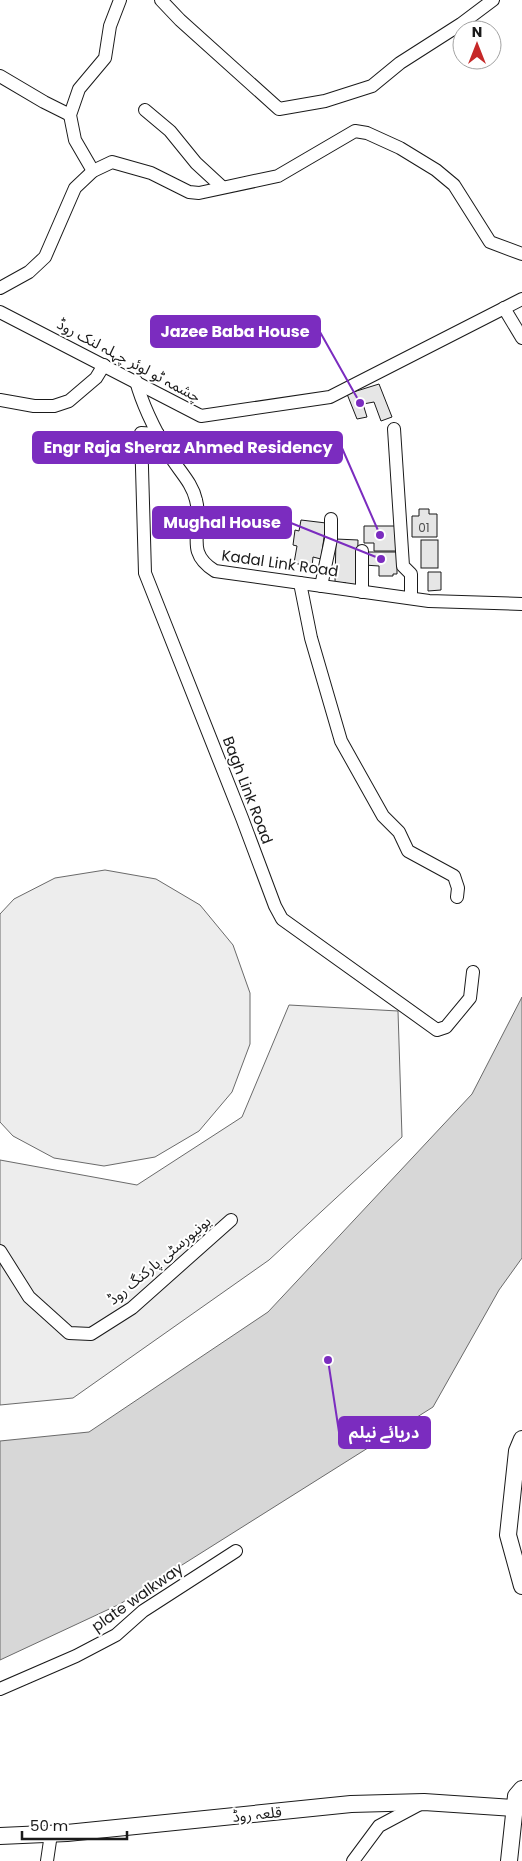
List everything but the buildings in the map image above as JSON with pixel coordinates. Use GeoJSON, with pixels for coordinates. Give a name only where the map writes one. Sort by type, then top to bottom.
{"type":"FeatureCollection","features":[{"type":"Feature","properties":{"kind":"street"},"geometry":{"type":"LineString","coordinates":[[93,171],[75,140],[70,116],[79,89],[105,58],[110,26],[120,0]]}},
{"type":"Feature","properties":{"kind":"street"},"geometry":{"type":"LineString","coordinates":[[161,0],[180,20],[279,109],[325,101],[372,86],[400,63],[461,24],[493,0]]}},
{"type":"Feature","properties":{"kind":"street"},"geometry":{"type":"LineString","coordinates":[[0,76],[70,116]]}},
{"type":"Feature","properties":{"kind":"street"},"geometry":{"type":"LineString","coordinates":[[145,110],[170,130],[196,163],[222,186]]}},
{"type":"Feature","properties":{"kind":"street"},"geometry":{"type":"LineString","coordinates":[[0,288],[29,272],[45,257],[75,188],[93,171],[112,162],[151,173],[188,192],[198,193],[222,186],[278,176],[355,130],[367,133],[400,148],[436,170],[454,185],[490,242],[522,254]]}},
{"type":"Feature","properties":{"kind":"street","name":"چشمہ ٹو لوئر چہلہ لنک روڈ"},"geometry":{"type":"LineString","coordinates":[[0,312],[201,416],[330,397],[522,299]]}},
{"type":"Feature","properties":{"kind":"street"},"geometry":{"type":"LineString","coordinates":[[504,308],[522,338]]}},
{"type":"Feature","properties":{"kind":"street"},"geometry":{"type":"LineString","coordinates":[[0,400],[34,406],[54,406],[68,401],[96,378],[104,365]]}},
{"type":"Feature","properties":{"kind":"street","name":"Kadal Link Road"},"geometry":{"type":"LineString","coordinates":[[136,381],[140,397],[158,434],[170,456],[188,480],[196,498],[199,519],[196,545],[197,555],[204,564],[215,572],[429,601],[522,604]]}},
{"type":"Feature","properties":{"kind":"street"},"geometry":{"type":"LineString","coordinates":[[394,430],[403,566],[411,574],[411,598]]}},
{"type":"Feature","properties":{"kind":"street","name":"Bagh Link Road"},"geometry":{"type":"LineString","coordinates":[[158,434],[141,433],[145,573],[275,906],[282,919],[437,1030],[446,1027],[470,998],[473,972]]}},
{"type":"Feature","properties":{"kind":"street"},"geometry":{"type":"LineString","coordinates":[[321,586],[331,538],[331,519]]}},
{"type":"Feature","properties":{"kind":"street"},"geometry":{"type":"LineString","coordinates":[[362,551],[362,592]]}},
{"type":"Feature","properties":{"kind":"street"},"geometry":{"type":"LineString","coordinates":[[300,583],[311,638],[341,741],[383,816],[399,832],[408,850],[454,876],[458,888],[457,897]]}},
{"type":"Feature","properties":{"kind":"street","name":"یونیورسٹی پارکنگ روڈ"},"geometry":{"type":"LineString","coordinates":[[0,1251],[29,1297],[68,1333],[91,1334],[132,1308],[231,1220]]}},
{"type":"Feature","properties":{"kind":"street"},"geometry":{"type":"LineString","coordinates":[[522,1439],[517,1451],[508,1535],[522,1586]]}},
{"type":"Feature","properties":{"kind":"street","name":"plate walkway"},"geometry":{"type":"LineString","coordinates":[[0,1689],[76,1656],[116,1635],[143,1611],[236,1551]]}},
{"type":"Feature","properties":{"kind":"street"},"geometry":{"type":"LineString","coordinates":[[509,1861],[516,1796],[522,1789]]}},
{"type":"Feature","properties":{"kind":"street"},"geometry":{"type":"LineString","coordinates":[[353,1861],[379,1826],[424,1802]]}},
{"type":"Feature","properties":{"kind":"street","name":"قلعہ روڈ"},"geometry":{"type":"LineString","coordinates":[[0,1836],[52,1834],[351,1804],[424,1802],[515,1808]]}},
{"type":"Feature","properties":{"kind":"street"},"geometry":{"type":"LineString","coordinates":[[47,1861],[52,1834]]}},
{"type":"Feature","properties":{"kind":"shaded area"},"geometry":{"type":"Polygon","coordinates":[[[105,870],[156,879],[200,905],[233,945],[250,993],[250,1044],[232,1092],[199,1131],[155,1157],[104,1166],[54,1158],[13,1136],[0,1122],[0,914],[14,899],[55,878],[105,870]]]}},
{"type":"Feature","properties":{"kind":"shaded area"},"geometry":{"type":"Polygon","coordinates":[[[522,997],[522,1258],[499,1290],[433,1407],[120,1604],[0,1660],[0,1441],[89,1432],[268,1312],[472,1094],[522,997]]]}},
{"type":"Feature","properties":{"kind":"shaded area"},"geometry":{"type":"Polygon","coordinates":[[[289,1005],[398,1011],[402,1137],[269,1260],[73,1398],[0,1405],[0,1160],[137,1185],[242,1117],[289,1005]]]}},
{"type":"Feature","properties":{"kind":"place","name":"Jazee Baba House"},"geometry":{"type":"Point","coordinates":[360,403]}},
{"type":"Feature","properties":{"kind":"place","name":"Engr Raja Sheraz Ahmed Residency"},"geometry":{"type":"Point","coordinates":[380,535]}},
{"type":"Feature","properties":{"kind":"place","name":"Mughal House"},"geometry":{"type":"Point","coordinates":[381,559]}},
{"type":"Feature","properties":{"kind":"place","name":"دریائے نیلم"},"geometry":{"type":"Point","coordinates":[328,1360]}}]}
